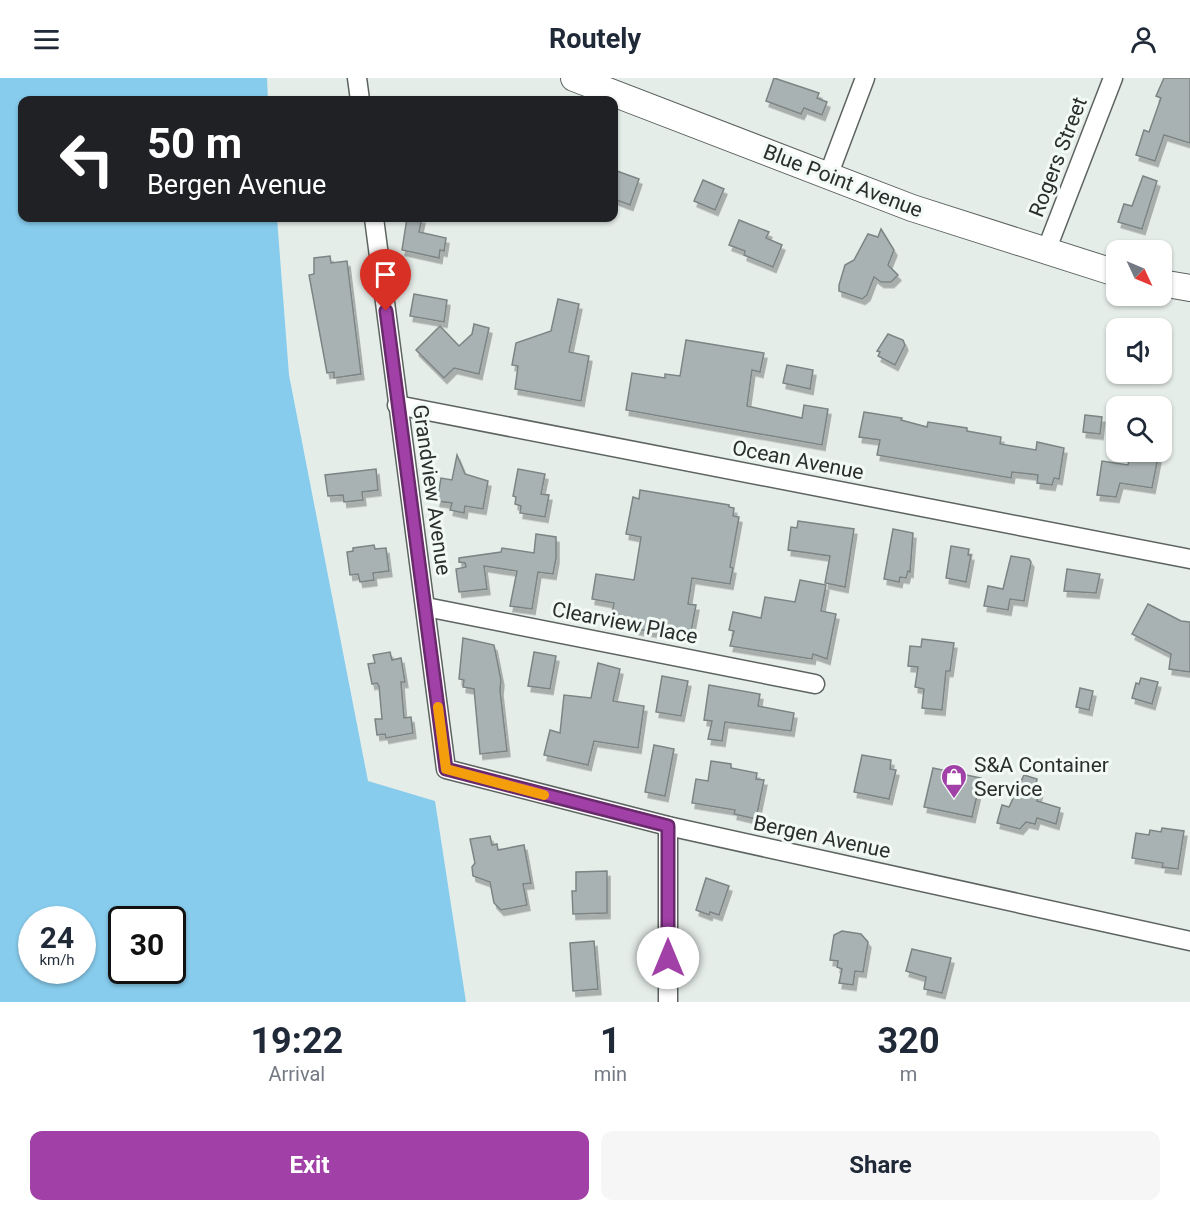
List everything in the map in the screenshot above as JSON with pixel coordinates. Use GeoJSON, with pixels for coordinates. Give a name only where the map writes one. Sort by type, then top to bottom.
{"type":"FeatureCollection","features":[{"type":"Feature","properties":{"kind":"street"},"geometry":{"type":"LineString","coordinates":[[357,78],[359,96]]}},
{"type":"Feature","properties":{"kind":"street"},"geometry":{"type":"LineString","coordinates":[[828,176],[865,78]]}},
{"type":"Feature","properties":{"kind":"street","name":"Rogers Street"},"geometry":{"type":"LineString","coordinates":[[1046,251],[1113,78]]}},
{"type":"Feature","properties":{"kind":"street","name":"Blue Point Avenue"},"geometry":{"type":"LineString","coordinates":[[589,81],[912,208],[1106,270]]}},
{"type":"Feature","properties":{"kind":"street","name":"Grandview Avenue"},"geometry":{"type":"LineString","coordinates":[[374,222],[446,769]]}},
{"type":"Feature","properties":{"kind":"street"},"geometry":{"type":"LineString","coordinates":[[1172,285],[1190,288]]}},
{"type":"Feature","properties":{"kind":"street","name":"Ocean Avenue"},"geometry":{"type":"LineString","coordinates":[[397,405],[1190,559]]}},
{"type":"Feature","properties":{"kind":"street","name":"Clearview Place"},"geometry":{"type":"LineString","coordinates":[[426,608],[815,684]]}},
{"type":"Feature","properties":{"kind":"street","name":"Bergen Avenue"},"geometry":{"type":"LineString","coordinates":[[446,769],[668,826],[1190,941]]}},
{"type":"Feature","properties":{"kind":"street"},"geometry":{"type":"LineString","coordinates":[[668,826],[668,1002]]}},
{"type":"Feature","properties":{"kind":"water"},"geometry":{"type":"Polygon","coordinates":[[[0,78],[267,78],[268,96],[18,96],[18,222],[277,222],[289,375],[368,781],[435,801],[466,1002],[0,1002],[0,78]]]}},
{"type":"Feature","properties":{"kind":"building"},"geometry":{"type":"Polygon","coordinates":[[[774,78],[819,93],[817,98],[827,102],[822,115],[804,108],[801,114],[766,101],[774,78]]]}},
{"type":"Feature","properties":{"kind":"building"},"geometry":{"type":"Polygon","coordinates":[[[1164,78],[1190,78],[1190,143],[1164,135],[1155,161],[1136,155],[1144,130],[1149,132],[1161,98],[1156,96],[1164,78]]]}},
{"type":"Feature","properties":{"kind":"building"},"geometry":{"type":"Polygon","coordinates":[[[618,171],[639,179],[630,205],[618,200],[618,171]]]}},
{"type":"Feature","properties":{"kind":"building"},"geometry":{"type":"Polygon","coordinates":[[[1143,176],[1157,181],[1142,229],[1118,222],[1124,204],[1132,206],[1143,176]]]}},
{"type":"Feature","properties":{"kind":"building"},"geometry":{"type":"Polygon","coordinates":[[[703,180],[724,189],[715,210],[694,201],[703,180]]]}},
{"type":"Feature","properties":{"kind":"building"},"geometry":{"type":"Polygon","coordinates":[[[739,220],[769,232],[766,238],[782,245],[773,267],[744,255],[745,251],[729,245],[739,220]]]}},
{"type":"Feature","properties":{"kind":"building"},"geometry":{"type":"Polygon","coordinates":[[[406,222],[421,222],[419,232],[446,238],[444,251],[440,250],[439,258],[402,250],[406,222]]]}},
{"type":"Feature","properties":{"kind":"building"},"geometry":{"type":"Polygon","coordinates":[[[881,229],[894,250],[888,265],[898,275],[891,282],[881,282],[874,277],[867,295],[862,299],[839,291],[845,265],[854,260],[868,234],[878,237],[881,229]]]}},
{"type":"Feature","properties":{"kind":"building"},"geometry":{"type":"Polygon","coordinates":[[[330,256],[331,263],[347,261],[361,374],[334,378],[334,372],[327,373],[309,275],[314,274],[314,258],[330,256]]]}},
{"type":"Feature","properties":{"kind":"building"},"geometry":{"type":"Polygon","coordinates":[[[414,294],[447,300],[444,322],[410,316],[414,294]]]}},
{"type":"Feature","properties":{"kind":"building"},"geometry":{"type":"Polygon","coordinates":[[[558,299],[579,304],[569,352],[589,356],[581,401],[515,389],[518,366],[512,365],[516,343],[551,331],[558,299]]]}},
{"type":"Feature","properties":{"kind":"building"},"geometry":{"type":"Polygon","coordinates":[[[474,324],[489,328],[479,374],[454,368],[444,378],[416,350],[440,326],[459,346],[472,334],[474,324]]]}},
{"type":"Feature","properties":{"kind":"building"},"geometry":{"type":"Polygon","coordinates":[[[888,334],[903,340],[905,345],[895,365],[878,356],[880,352],[877,351],[888,334]]]}},
{"type":"Feature","properties":{"kind":"building"},"geometry":{"type":"Polygon","coordinates":[[[686,340],[764,353],[760,372],[752,370],[747,406],[802,418],[804,405],[828,409],[822,445],[626,410],[632,373],[665,378],[665,374],[680,376],[686,340]]]}},
{"type":"Feature","properties":{"kind":"building"},"geometry":{"type":"Polygon","coordinates":[[[787,365],[813,370],[810,389],[783,383],[787,365]]]}},
{"type":"Feature","properties":{"kind":"building"},"geometry":{"type":"Polygon","coordinates":[[[864,412],[902,418],[901,420],[927,427],[928,422],[967,428],[967,431],[1001,437],[1000,444],[1036,450],[1037,442],[1064,448],[1059,479],[1054,478],[1052,485],[1037,483],[1038,475],[1012,472],[1011,478],[877,455],[880,440],[859,437],[864,412]]]}},
{"type":"Feature","properties":{"kind":"building"},"geometry":{"type":"Polygon","coordinates":[[[1085,415],[1102,417],[1100,434],[1083,432],[1085,415]]]}},
{"type":"Feature","properties":{"kind":"building"},"geometry":{"type":"Polygon","coordinates":[[[457,455],[465,474],[488,481],[483,509],[465,506],[464,513],[450,510],[452,503],[437,501],[441,478],[452,480],[457,455]]]}},
{"type":"Feature","properties":{"kind":"building"},"geometry":{"type":"Polygon","coordinates":[[[1102,461],[1128,465],[1128,462],[1157,462],[1152,488],[1120,483],[1116,497],[1097,495],[1102,461]]]}},
{"type":"Feature","properties":{"kind":"building"},"geometry":{"type":"Polygon","coordinates":[[[376,469],[378,490],[362,492],[363,500],[344,502],[343,495],[328,496],[325,475],[376,469]]]}},
{"type":"Feature","properties":{"kind":"building"},"geometry":{"type":"Polygon","coordinates":[[[518,469],[545,474],[541,494],[549,495],[545,517],[520,513],[521,506],[515,504],[516,497],[513,496],[518,469]]]}},
{"type":"Feature","properties":{"kind":"building"},"geometry":{"type":"Polygon","coordinates":[[[640,490],[729,505],[734,508],[733,516],[739,517],[730,567],[733,568],[730,584],[692,578],[688,604],[696,605],[690,637],[636,629],[637,623],[611,618],[614,603],[592,599],[596,574],[634,580],[641,537],[626,534],[633,497],[639,499],[640,490]]]}},
{"type":"Feature","properties":{"kind":"building"},"geometry":{"type":"Polygon","coordinates":[[[798,521],[854,529],[845,587],[825,583],[830,556],[788,550],[791,527],[797,528],[798,521]]]}},
{"type":"Feature","properties":{"kind":"building"},"geometry":{"type":"Polygon","coordinates":[[[893,529],[913,533],[910,572],[908,571],[906,578],[900,577],[899,582],[884,579],[893,529]]]}},
{"type":"Feature","properties":{"kind":"building"},"geometry":{"type":"Polygon","coordinates":[[[536,534],[556,537],[556,558],[553,574],[538,572],[532,609],[510,606],[517,571],[484,566],[487,589],[459,592],[456,569],[466,567],[465,563],[459,562],[459,558],[501,552],[502,548],[534,553],[536,534]]]}},
{"type":"Feature","properties":{"kind":"building"},"geometry":{"type":"Polygon","coordinates":[[[374,545],[375,549],[386,548],[389,571],[373,573],[374,580],[360,582],[358,574],[350,575],[347,552],[353,551],[353,548],[374,545]]]}},
{"type":"Feature","properties":{"kind":"building"},"geometry":{"type":"Polygon","coordinates":[[[951,546],[969,549],[968,555],[971,555],[966,582],[946,578],[951,546]]]}},
{"type":"Feature","properties":{"kind":"building"},"geometry":{"type":"Polygon","coordinates":[[[1011,556],[1029,559],[1031,562],[1024,601],[1010,599],[1008,610],[984,606],[988,586],[1003,589],[1011,556]]]}},
{"type":"Feature","properties":{"kind":"building"},"geometry":{"type":"Polygon","coordinates":[[[1067,569],[1100,574],[1096,593],[1064,591],[1067,569]]]}},
{"type":"Feature","properties":{"kind":"building"},"geometry":{"type":"Polygon","coordinates":[[[800,580],[826,585],[821,611],[836,614],[827,659],[813,654],[812,659],[730,646],[734,631],[729,630],[733,612],[761,618],[765,597],[795,602],[800,580]]]}},
{"type":"Feature","properties":{"kind":"building"},"geometry":{"type":"Polygon","coordinates":[[[1148,604],[1181,621],[1190,622],[1190,672],[1169,669],[1171,654],[1132,634],[1148,604]]]}},
{"type":"Feature","properties":{"kind":"building"},"geometry":{"type":"Polygon","coordinates":[[[463,638],[494,645],[501,680],[500,690],[507,751],[480,754],[474,689],[463,687],[464,680],[459,679],[463,638]]]}},
{"type":"Feature","properties":{"kind":"building"},"geometry":{"type":"Polygon","coordinates":[[[922,639],[954,643],[950,671],[946,671],[942,710],[922,708],[924,689],[915,687],[918,667],[908,666],[910,646],[921,647],[922,639]]]}},
{"type":"Feature","properties":{"kind":"building"},"geometry":{"type":"Polygon","coordinates":[[[390,652],[392,660],[401,658],[405,682],[401,682],[404,718],[411,717],[413,733],[386,738],[385,734],[377,735],[375,719],[382,719],[379,686],[377,683],[372,684],[368,664],[375,663],[373,655],[390,652]]]}},
{"type":"Feature","properties":{"kind":"building"},"geometry":{"type":"Polygon","coordinates":[[[534,652],[556,656],[550,689],[528,686],[534,652]]]}},
{"type":"Feature","properties":{"kind":"building"},"geometry":{"type":"Polygon","coordinates":[[[598,663],[620,669],[613,701],[644,706],[638,748],[594,741],[588,765],[544,755],[550,730],[560,733],[564,695],[591,698],[598,663]]]}},
{"type":"Feature","properties":{"kind":"building"},"geometry":{"type":"Polygon","coordinates":[[[662,676],[688,681],[681,716],[656,712],[662,676]]]}},
{"type":"Feature","properties":{"kind":"building"},"geometry":{"type":"Polygon","coordinates":[[[1141,678],[1158,682],[1152,704],[1132,698],[1136,683],[1139,684],[1141,678]]]}},
{"type":"Feature","properties":{"kind":"building"},"geometry":{"type":"Polygon","coordinates":[[[709,685],[760,694],[758,706],[794,713],[791,731],[725,722],[722,741],[708,739],[712,721],[704,720],[709,685]]]}},
{"type":"Feature","properties":{"kind":"building"},"geometry":{"type":"Polygon","coordinates":[[[1080,688],[1093,691],[1089,710],[1076,707],[1080,688]]]}},
{"type":"Feature","properties":{"kind":"building"},"geometry":{"type":"Polygon","coordinates":[[[654,745],[674,749],[665,796],[645,792],[654,745]]]}},
{"type":"Feature","properties":{"kind":"building"},"geometry":{"type":"Polygon","coordinates":[[[862,755],[891,760],[890,769],[896,770],[889,799],[854,792],[862,755]]]}},
{"type":"Feature","properties":{"kind":"building"},"geometry":{"type":"Polygon","coordinates":[[[711,761],[731,764],[731,768],[757,773],[756,779],[764,780],[756,819],[734,814],[735,810],[692,803],[696,779],[708,781],[711,761]]]}},
{"type":"Feature","properties":{"kind":"building"},"geometry":{"type":"Polygon","coordinates":[[[933,768],[981,778],[972,817],[924,807],[933,768]]]}},
{"type":"Feature","properties":{"kind":"building"},"geometry":{"type":"Polygon","coordinates":[[[1024,775],[1037,779],[1036,784],[1041,786],[1037,801],[1060,808],[1056,824],[1037,818],[1035,824],[1026,822],[1020,829],[997,823],[1002,805],[1009,807],[1024,775]]]}},
{"type":"Feature","properties":{"kind":"building"},"geometry":{"type":"Polygon","coordinates":[[[1162,828],[1184,831],[1178,869],[1162,867],[1163,863],[1132,858],[1136,833],[1149,835],[1150,830],[1161,832],[1162,828]]]}},
{"type":"Feature","properties":{"kind":"building"},"geometry":{"type":"Polygon","coordinates":[[[490,836],[492,845],[497,844],[498,850],[524,845],[531,883],[523,884],[527,905],[501,910],[494,903],[490,882],[473,876],[472,867],[475,863],[470,839],[490,836]]]}},
{"type":"Feature","properties":{"kind":"building"},"geometry":{"type":"Polygon","coordinates":[[[607,871],[607,913],[573,914],[572,891],[576,891],[576,872],[607,871]]]}},
{"type":"Feature","properties":{"kind":"building"},"geometry":{"type":"Polygon","coordinates":[[[706,878],[729,886],[719,915],[710,912],[709,915],[696,910],[706,878]]]}},
{"type":"Feature","properties":{"kind":"building"},"geometry":{"type":"Polygon","coordinates":[[[842,931],[861,934],[868,942],[863,972],[855,971],[853,985],[839,983],[842,969],[837,967],[838,961],[830,960],[834,935],[842,931]]]}},
{"type":"Feature","properties":{"kind":"building"},"geometry":{"type":"Polygon","coordinates":[[[594,941],[598,989],[573,991],[570,943],[594,941]]]}},
{"type":"Feature","properties":{"kind":"building"},"geometry":{"type":"Polygon","coordinates":[[[912,949],[951,958],[942,993],[924,989],[926,977],[906,971],[912,949]]]}},
{"type":"Feature","properties":{"kind":"slow traffic"},"geometry":{"type":"LineString","coordinates":[[438,707],[446,769],[544,795]]}},
{"type":"Feature","properties":{"kind":"place","name":"S&A Container Service"},"geometry":{"type":"Point","coordinates":[954,800]}},
{"type":"Feature","properties":{"kind":"route"},"geometry":{"type":"LineString","coordinates":[[386,311],[446,769],[668,826],[668,958]]}}]}
